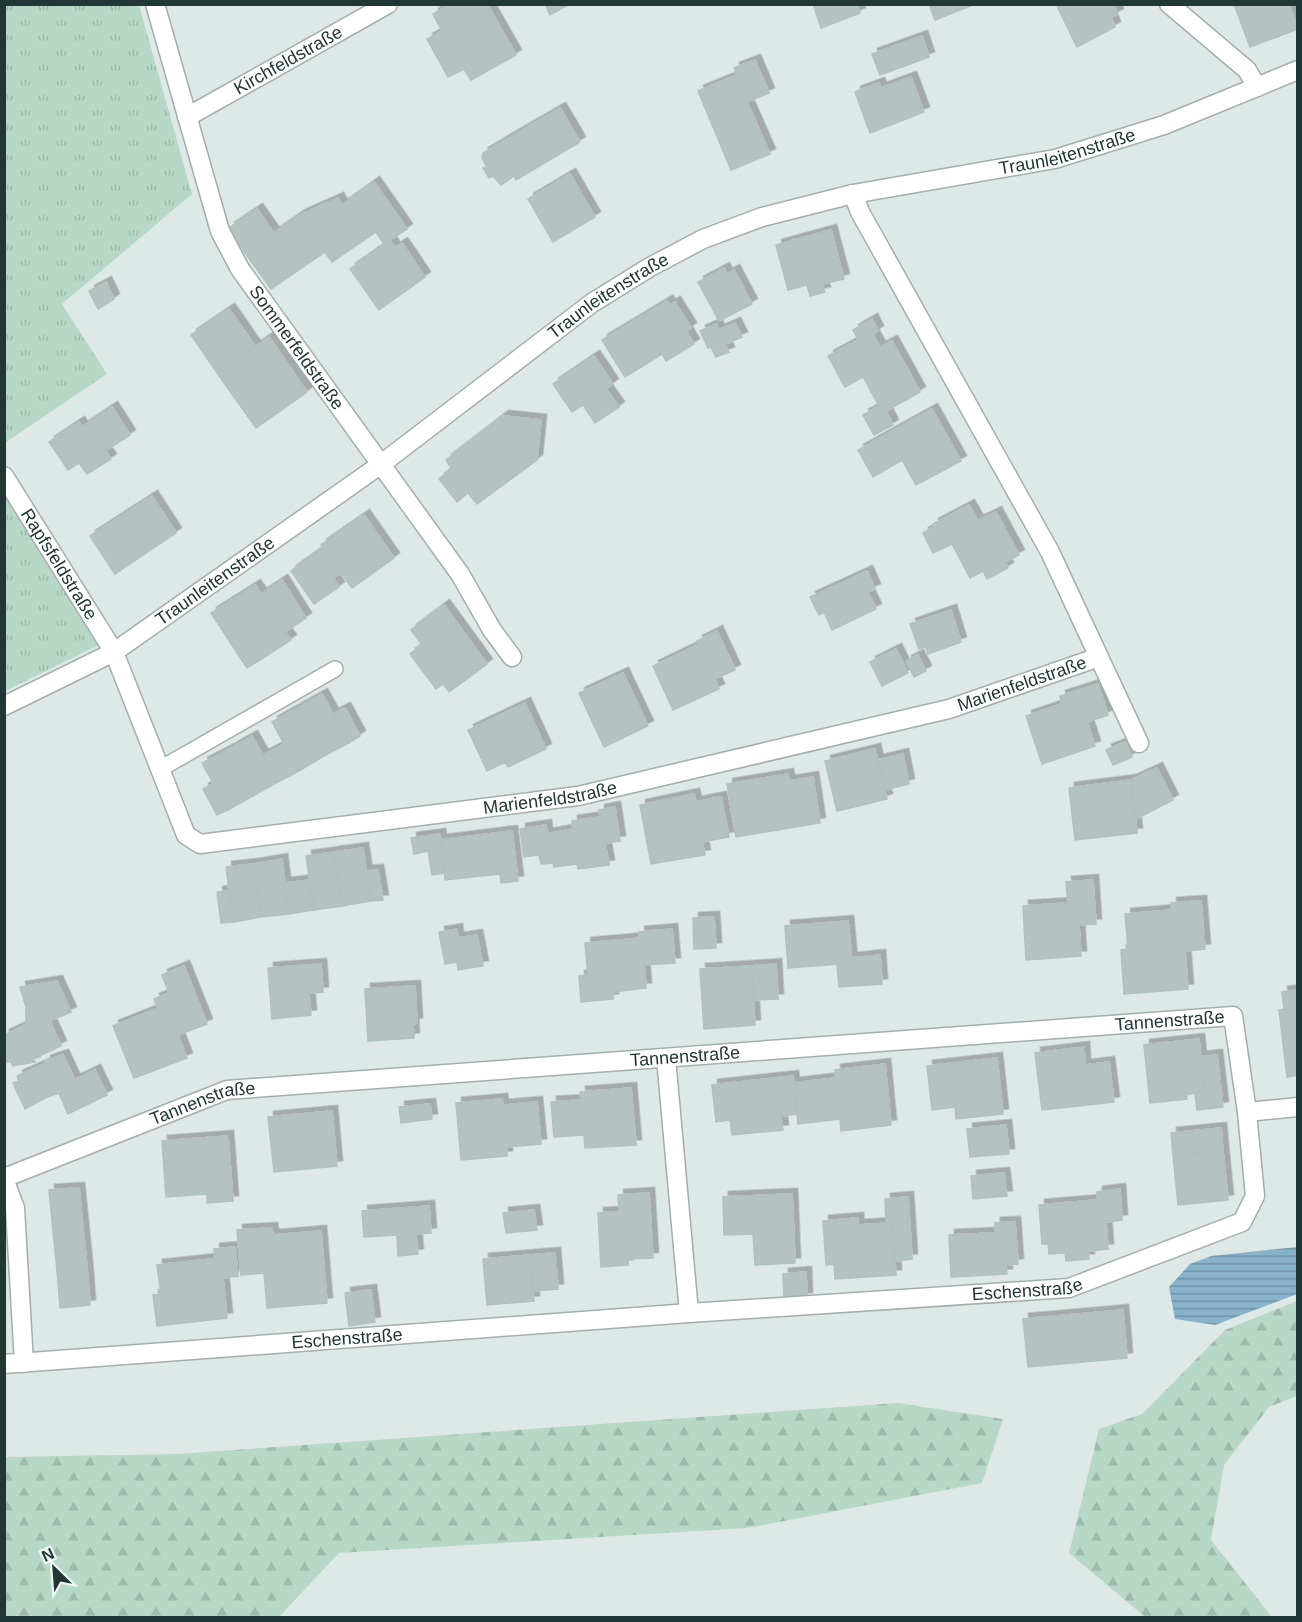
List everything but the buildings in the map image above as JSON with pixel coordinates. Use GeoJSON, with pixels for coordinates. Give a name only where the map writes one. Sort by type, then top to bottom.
{"type":"FeatureCollection","features":[{"type":"Feature","properties":{"kind":"street","name":"Sommerfeldstraße"},"geometry":{"type":"LineString","coordinates":[[155,4],[220,231],[240,269],[460,574],[492,630],[513,657]]}},
{"type":"Feature","properties":{"kind":"street","name":"Kirchfeldstraße"},"geometry":{"type":"LineString","coordinates":[[187,117],[388,4]]}},
{"type":"Feature","properties":{"kind":"street"},"geometry":{"type":"LineString","coordinates":[[1169,4],[1247,70],[1257,87]]}},
{"type":"Feature","properties":{"kind":"street","name":"Traunleitenstraße"},"geometry":{"type":"LineString","coordinates":[[4,706],[114,652],[380,465],[592,303],[650,267],[703,239],[762,217],[853,194],[1055,159],[1164,125],[1298,70]]}},
{"type":"Feature","properties":{"kind":"street","name":"Marienfeldstraße"},"geometry":{"type":"LineString","coordinates":[[853,194],[860,212],[1050,552],[1139,743]]}},
{"type":"Feature","properties":{"kind":"street","name":"Rapfsfeldstraße"},"geometry":{"type":"LineString","coordinates":[[4,476],[114,652]]}},
{"type":"Feature","properties":{"kind":"street","name":"Marienfeldstraße"},"geometry":{"type":"LineString","coordinates":[[114,652],[186,835],[200,844],[578,796],[949,709],[1099,657]]}},
{"type":"Feature","properties":{"kind":"street","name":"Tannenstraße"},"geometry":{"type":"LineString","coordinates":[[24,1363],[15,1208],[4,1178],[227,1090],[1233,1016],[1247,1112]]}},
{"type":"Feature","properties":{"kind":"street"},"geometry":{"type":"LineString","coordinates":[[666,1058],[689,1313]]}},
{"type":"Feature","properties":{"kind":"street"},"geometry":{"type":"LineString","coordinates":[[1247,1112],[1298,1107]]}},
{"type":"Feature","properties":{"kind":"street","name":"Eschenstraße"},"geometry":{"type":"LineString","coordinates":[[4,1364],[689,1313],[1069,1288],[1242,1222],[1255,1196],[1247,1112]]}},
{"type":"Feature","properties":{"kind":"lane"},"geometry":{"type":"LineString","coordinates":[[160,769],[335,669]]}},
{"type":"Feature","properties":{"kind":"green space"},"geometry":{"type":"Polygon","coordinates":[[[5,4],[139,5],[192,194],[62,304],[107,374],[5,443],[5,4]]]}},
{"type":"Feature","properties":{"kind":"green space"},"geometry":{"type":"Polygon","coordinates":[[[4,470],[105,642],[5,691],[4,691],[4,470]]]}},
{"type":"Feature","properties":{"kind":"green space"},"geometry":{"type":"Polygon","coordinates":[[[1297,1301],[1297,1396],[1269,1407],[1224,1465],[1211,1540],[1272,1617],[1145,1617],[1069,1553],[1099,1429],[1142,1414],[1225,1330],[1297,1301]]]}},
{"type":"Feature","properties":{"kind":"green space"},"geometry":{"type":"Polygon","coordinates":[[[898,1403],[1003,1419],[982,1483],[747,1528],[339,1553],[279,1617],[5,1617],[5,1457],[177,1454],[898,1403]]]}},
{"type":"Feature","properties":{"kind":"water"},"geometry":{"type":"Polygon","coordinates":[[[1297,1247],[1297,1294],[1215,1325],[1175,1319],[1169,1287],[1190,1264],[1211,1256],[1297,1247]]]}}]}
